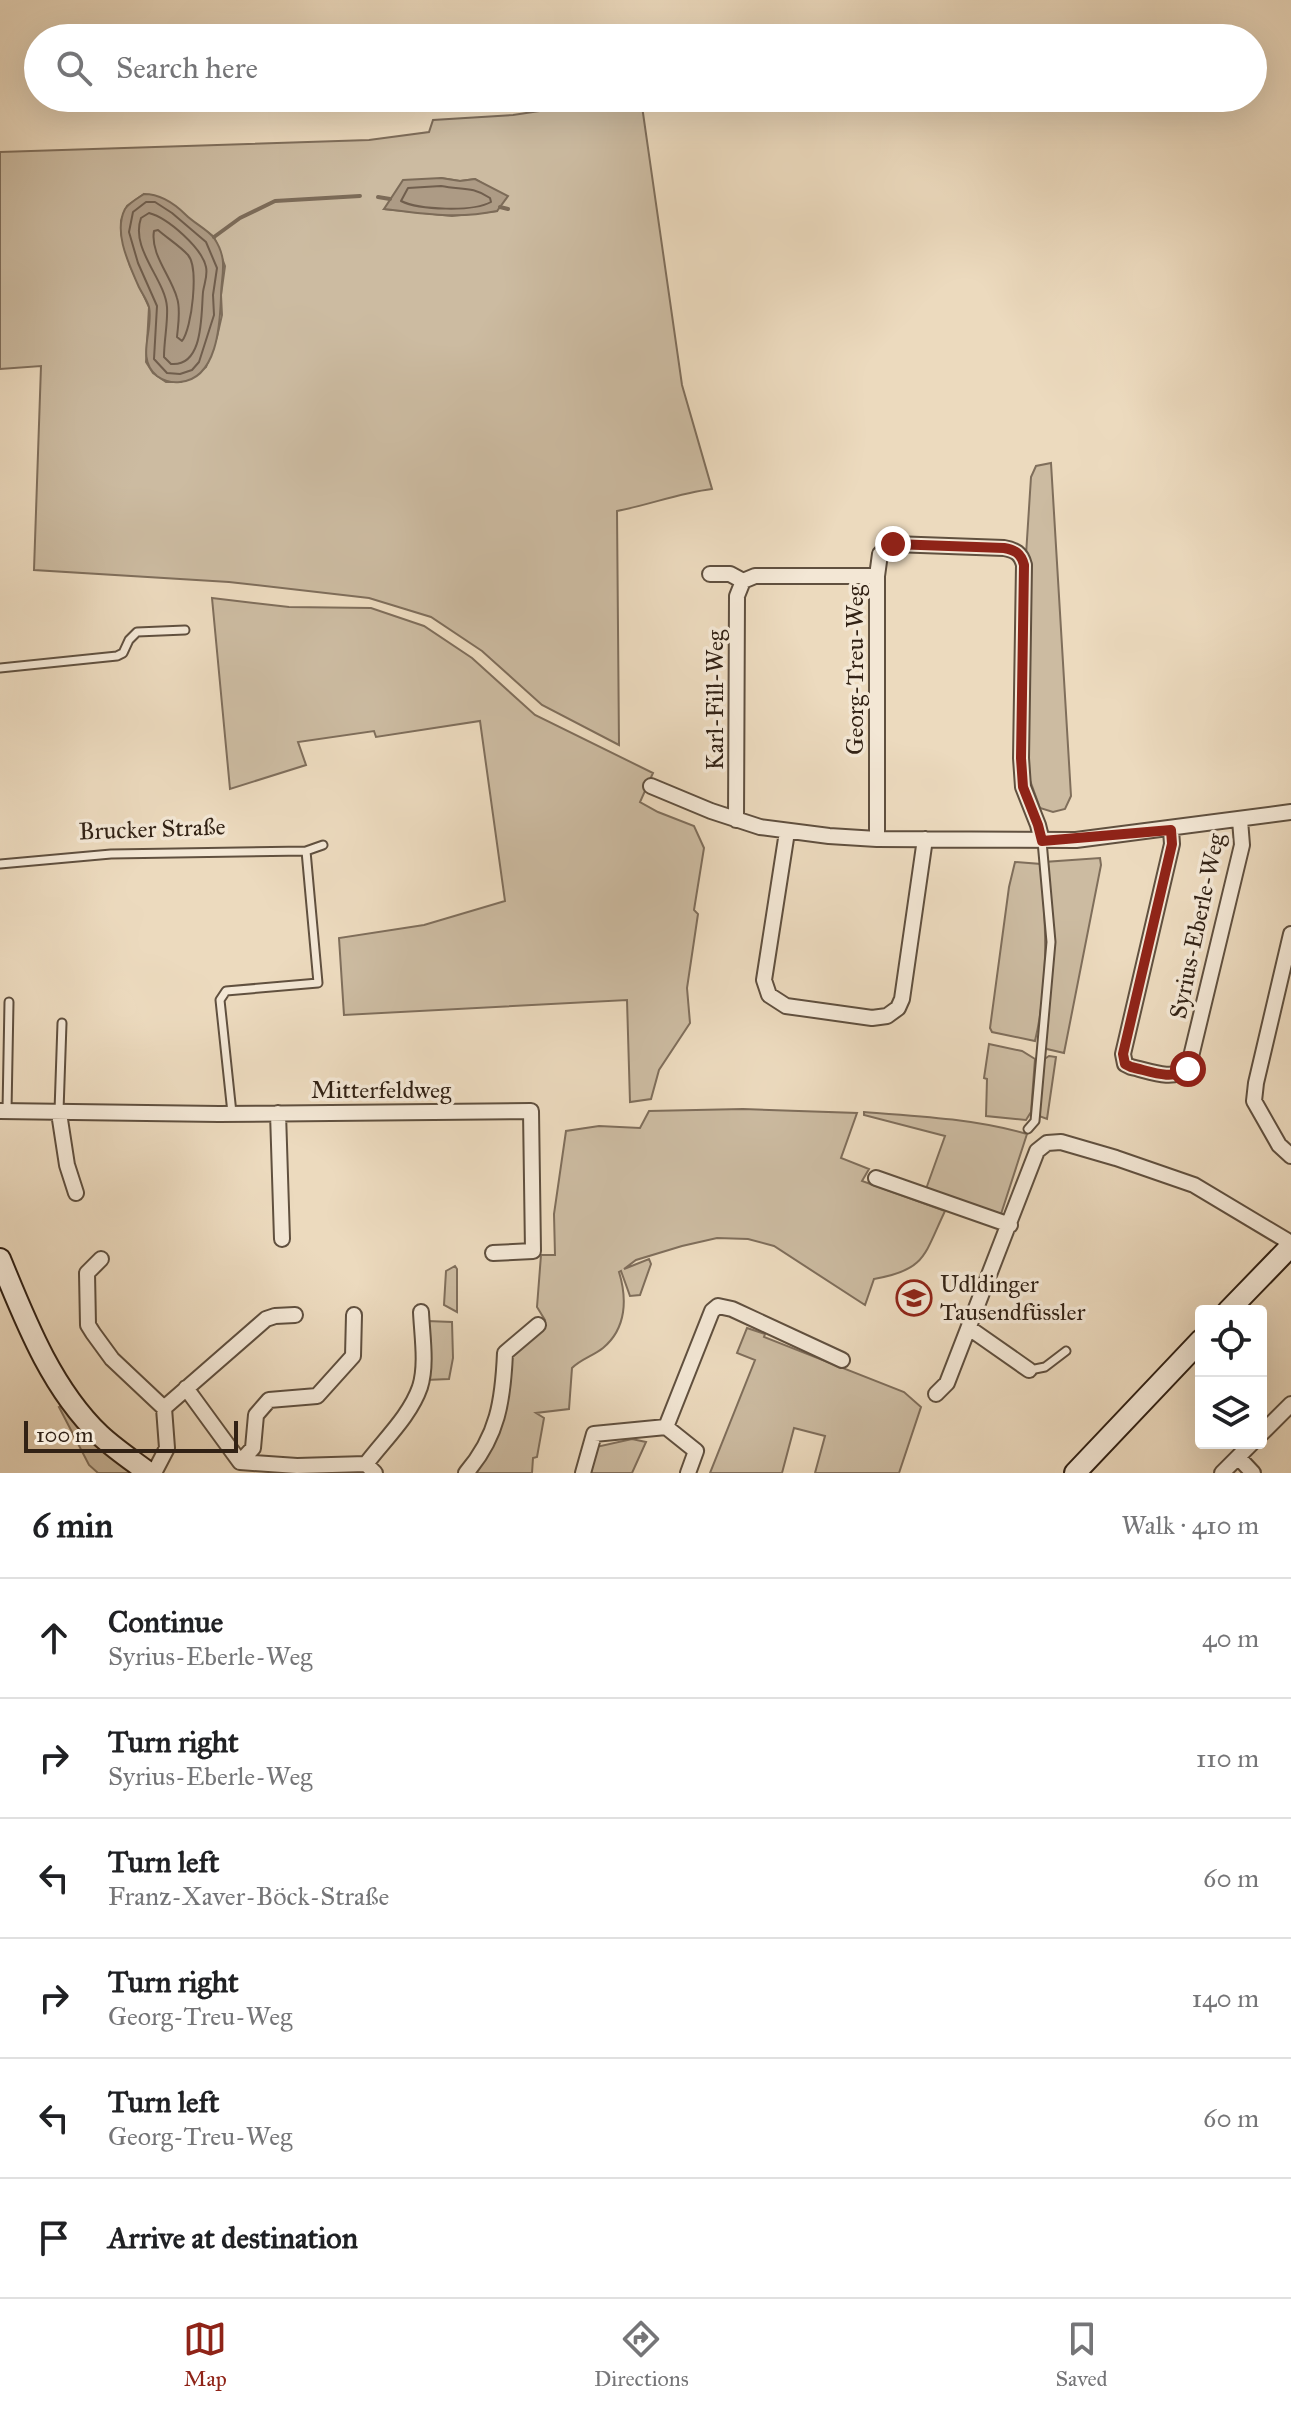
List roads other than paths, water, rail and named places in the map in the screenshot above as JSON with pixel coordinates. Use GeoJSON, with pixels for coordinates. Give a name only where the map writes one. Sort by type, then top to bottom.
{"type":"FeatureCollection","features":[{"type":"Feature","properties":{"kind":"main road"},"geometry":{"type":"LineString","coordinates":[[1234,1305],[1291,1245]]}},
{"type":"Feature","properties":{"kind":"main road"},"geometry":{"type":"LineString","coordinates":[[0,1259],[29,1329],[58,1382],[99,1434],[152,1473]]}},
{"type":"Feature","properties":{"kind":"main road"},"geometry":{"type":"LineString","coordinates":[[1075,1473],[1195,1346]]}},
{"type":"Feature","properties":{"kind":"street","name":"Georg-Treu-Weg"},"geometry":{"type":"LineString","coordinates":[[877,839],[877,576],[880,554],[893,544],[1004,548],[1014,550],[1021,556],[1024,565],[1023,787],[1042,841]]}},
{"type":"Feature","properties":{"kind":"street"},"geometry":{"type":"LineString","coordinates":[[710,574],[730,574],[743,581],[755,576],[877,576]]}},
{"type":"Feature","properties":{"kind":"street","name":"Karl-Fill-Weg"},"geometry":{"type":"LineString","coordinates":[[736,820],[737,596],[743,581]]}},
{"type":"Feature","properties":{"kind":"street"},"geometry":{"type":"LineString","coordinates":[[651,786],[736,820],[787,832],[877,839],[1042,841],[1171,830],[1291,812]]}},
{"type":"Feature","properties":{"kind":"street","name":"Syrius-Eberle-Weg"},"geometry":{"type":"LineString","coordinates":[[1171,830],[1172,844],[1123,1054],[1125,1064],[1131,1067],[1179,1076],[1188,1069],[1242,845],[1240,820]]}},
{"type":"Feature","properties":{"kind":"street"},"geometry":{"type":"LineString","coordinates":[[787,832],[764,980],[769,995],[786,1006],[872,1018],[887,1016],[898,1008],[902,999],[925,839]]}},
{"type":"Feature","properties":{"kind":"street"},"geometry":{"type":"LineString","coordinates":[[1291,934],[1284,1000],[1256,1083],[1254,1101],[1279,1145],[1291,1156]]}},
{"type":"Feature","properties":{"kind":"street","name":"Mitterfeldweg"},"geometry":{"type":"LineString","coordinates":[[3,1111],[531,1111],[533,1251],[493,1253]]}},
{"type":"Feature","properties":{"kind":"street"},"geometry":{"type":"LineString","coordinates":[[59,1113],[67,1165],[76,1193]]}},
{"type":"Feature","properties":{"kind":"street"},"geometry":{"type":"LineString","coordinates":[[278,1113],[282,1239]]}},
{"type":"Feature","properties":{"kind":"street"},"geometry":{"type":"LineString","coordinates":[[936,1394],[947,1383],[1037,1151],[1047,1143],[1061,1142],[1194,1185],[1291,1245]]}},
{"type":"Feature","properties":{"kind":"street"},"geometry":{"type":"LineString","coordinates":[[876,1178],[1010,1225]]}},
{"type":"Feature","properties":{"kind":"street"},"geometry":{"type":"LineString","coordinates":[[101,1259],[87,1273],[88,1325],[112,1359],[164,1408],[167,1448],[152,1473]]}},
{"type":"Feature","properties":{"kind":"street"},"geometry":{"type":"LineString","coordinates":[[666,1427],[712,1311],[718,1306],[732,1309],[842,1360]]}},
{"type":"Feature","properties":{"kind":"street"},"geometry":{"type":"LineString","coordinates":[[186,1388],[240,1462],[370,1468],[421,1385],[421,1312]]}},
{"type":"Feature","properties":{"kind":"street"},"geometry":{"type":"LineString","coordinates":[[164,1408],[266,1319],[295,1315]]}},
{"type":"Feature","properties":{"kind":"street"},"geometry":{"type":"LineString","coordinates":[[240,1462],[253,1448],[256,1415],[269,1400],[317,1396],[353,1356],[354,1315]]}},
{"type":"Feature","properties":{"kind":"street"},"geometry":{"type":"LineString","coordinates":[[466,1473],[495,1429],[504,1392],[505,1353],[538,1325]]}},
{"type":"Feature","properties":{"kind":"street"},"geometry":{"type":"LineString","coordinates":[[969,1328],[1029,1370]]}},
{"type":"Feature","properties":{"kind":"street"},"geometry":{"type":"LineString","coordinates":[[1267,1428],[1291,1404]]}},
{"type":"Feature","properties":{"kind":"street"},"geometry":{"type":"LineString","coordinates":[[583,1473],[594,1434],[666,1427],[696,1451],[688,1473]]}},
{"type":"Feature","properties":{"kind":"street"},"geometry":{"type":"LineString","coordinates":[[1222,1473],[1246,1449]]}},
{"type":"Feature","properties":{"kind":"street"},"geometry":{"type":"LineString","coordinates":[[1238,1457],[1253,1473]]}},
{"type":"Feature","properties":{"kind":"lane"},"geometry":{"type":"LineString","coordinates":[[0,668],[117,656],[123,653],[137,632],[185,630]]}},
{"type":"Feature","properties":{"kind":"lane"},"geometry":{"type":"LineString","coordinates":[[1028,1129],[1035,1121],[1050,955],[1042,841]]}},
{"type":"Feature","properties":{"kind":"lane"},"geometry":{"type":"LineString","coordinates":[[232,1113],[220,1000],[226,991],[318,983],[306,851],[323,845]]}},
{"type":"Feature","properties":{"kind":"lane","name":"Brucker Straße"},"geometry":{"type":"LineString","coordinates":[[0,864],[111,854],[306,851]]}},
{"type":"Feature","properties":{"kind":"lane"},"geometry":{"type":"LineString","coordinates":[[3,1111],[9,1002]]}},
{"type":"Feature","properties":{"kind":"lane"},"geometry":{"type":"LineString","coordinates":[[59,1113],[62,1023]]}},
{"type":"Feature","properties":{"kind":"lane"},"geometry":{"type":"LineString","coordinates":[[1029,1370],[1045,1367],[1066,1351]]}},
{"type":"Feature","properties":{"kind":"water"},"geometry":{"type":"Polygon","coordinates":[[[441,178],[460,181],[475,179],[508,196],[497,211],[468,215],[384,209],[403,180],[441,178]]]}},
{"type":"Feature","properties":{"kind":"water"},"geometry":{"type":"Polygon","coordinates":[[[144,194],[167,200],[208,232],[219,246],[223,261],[214,349],[202,371],[192,379],[180,382],[160,378],[147,361],[149,307],[130,268],[121,238],[125,209],[144,194]]]}},
{"type":"Feature","properties":{"kind":"waterway"},"geometry":{"type":"LineString","coordinates":[[214,237],[240,218],[275,201],[360,196]]}},
{"type":"Feature","properties":{"kind":"waterway"},"geometry":{"type":"LineString","coordinates":[[378,197],[390,199]]}},
{"type":"Feature","properties":{"kind":"waterway"},"geometry":{"type":"LineString","coordinates":[[500,207],[508,209]]}},
{"type":"Feature","properties":{"kind":"place","name":"Udldinger Tausendfüssler"},"geometry":{"type":"Point","coordinates":[914,1298]}}]}
